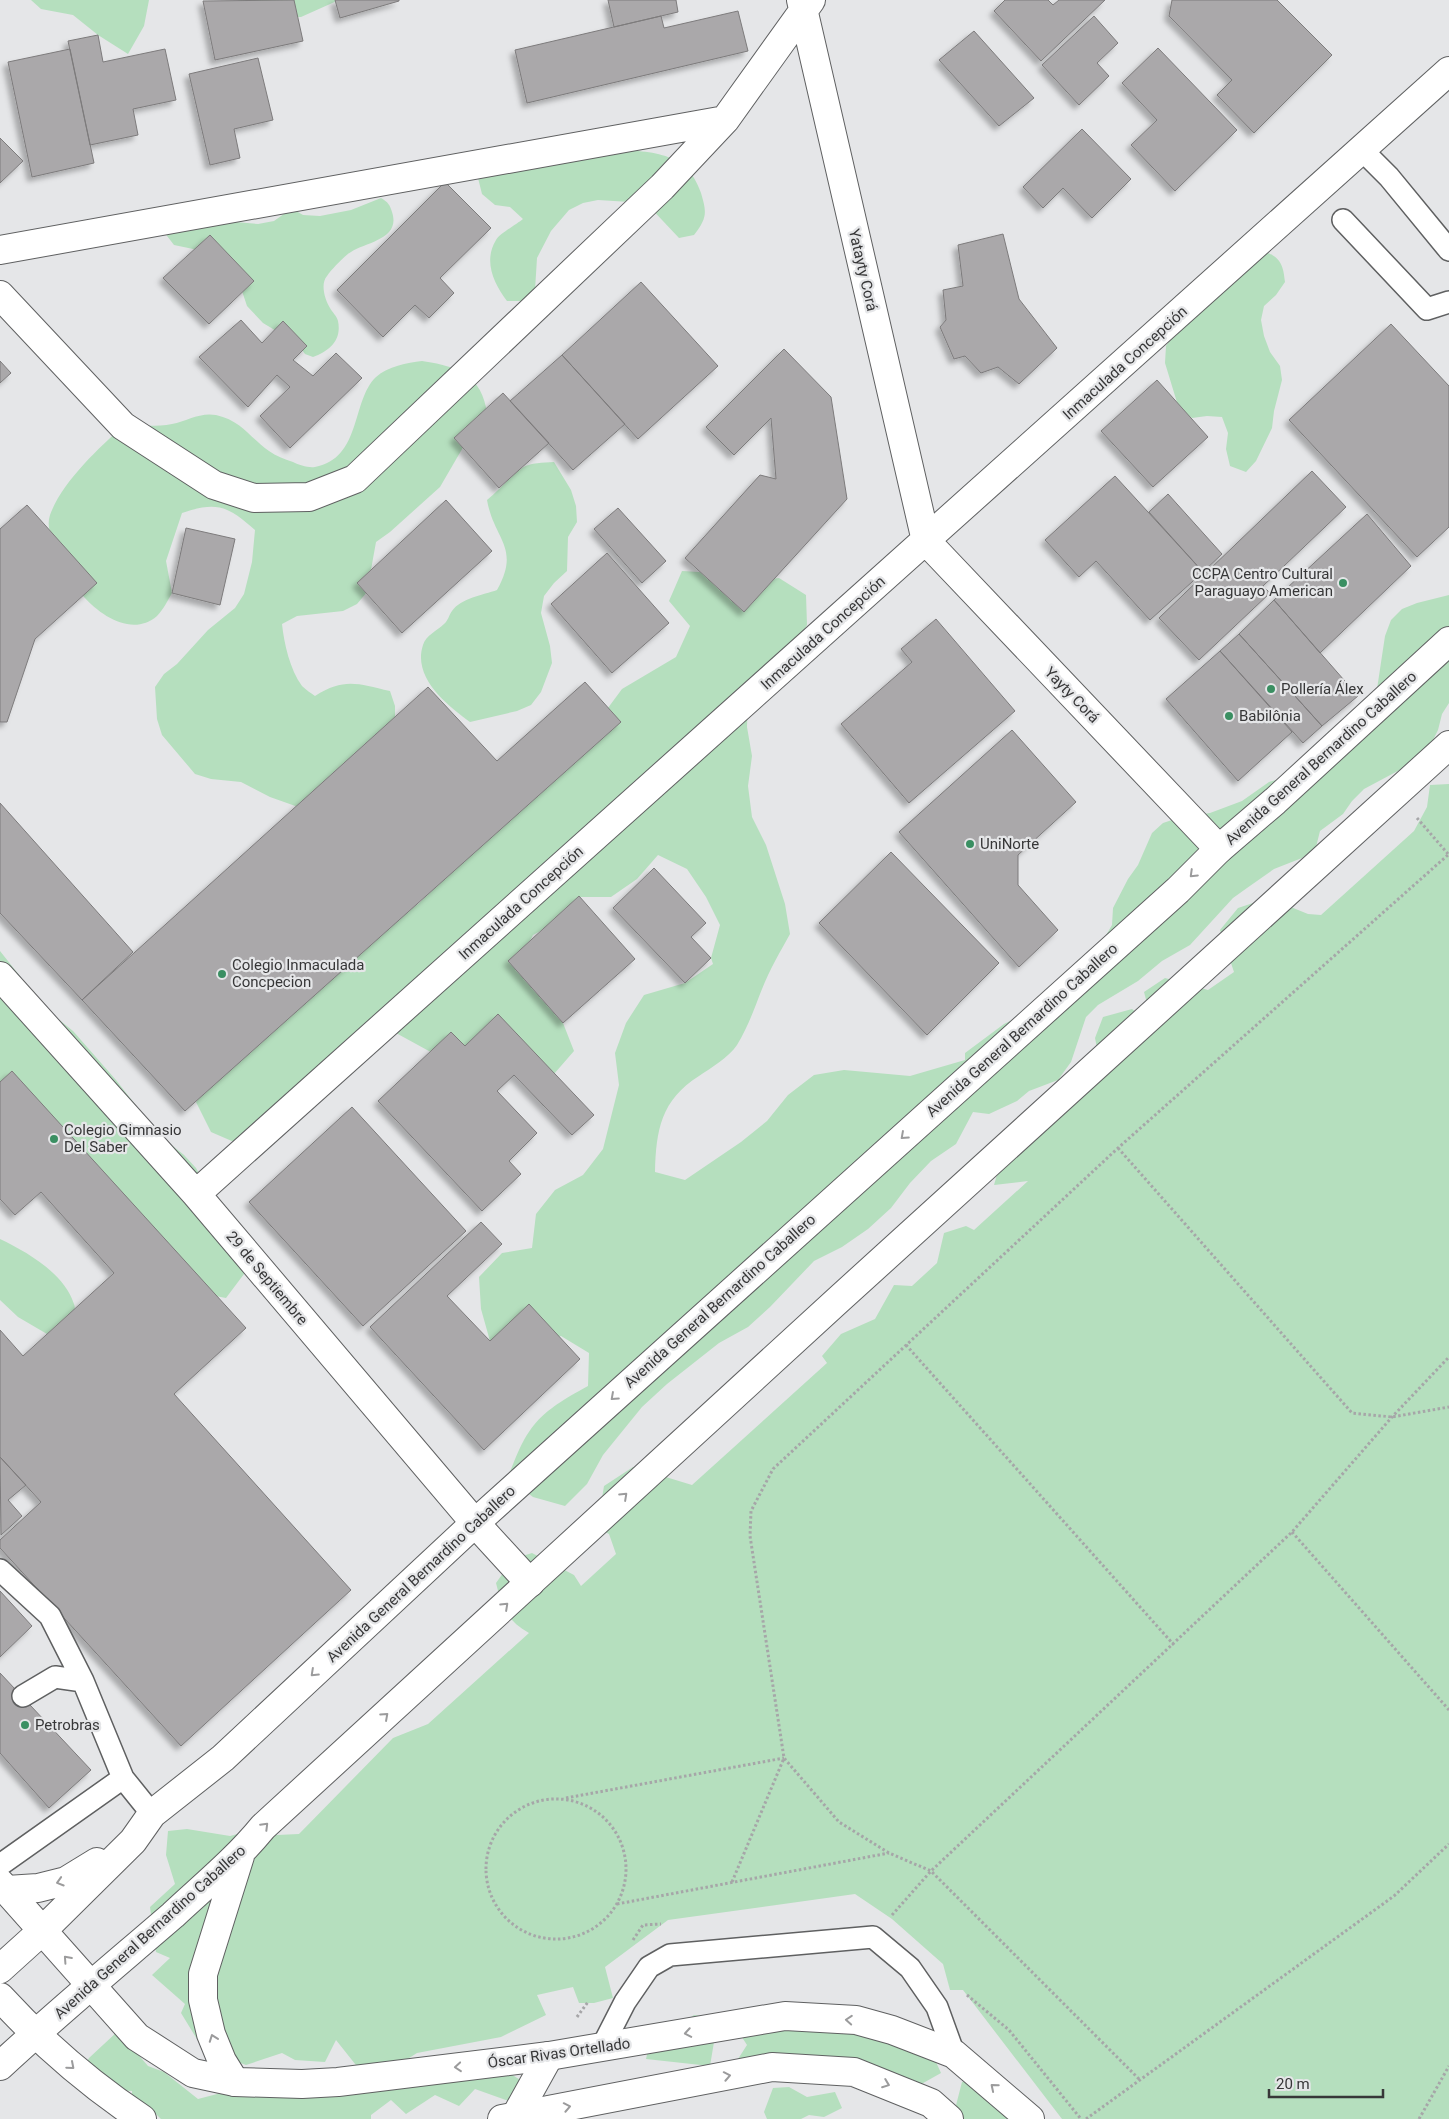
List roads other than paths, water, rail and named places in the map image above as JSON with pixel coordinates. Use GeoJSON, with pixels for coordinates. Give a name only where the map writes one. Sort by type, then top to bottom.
{"type":"FeatureCollection","features":[{"type":"Feature","properties":{"kind":"street"},"geometry":{"type":"LineString","coordinates":[[0,294],[123,426],[131,432],[214,486],[254,498],[309,497],[355,479],[662,187],[725,120],[805,3]]}},
{"type":"Feature","properties":{"kind":"street","name":"Yatayty Corá"},"geometry":{"type":"LineString","coordinates":[[805,3],[926,541]]}},
{"type":"Feature","properties":{"kind":"street","name":"Inmaculada Concepción"},"geometry":{"type":"LineString","coordinates":[[196,1194],[1449,71]]}},
{"type":"Feature","properties":{"kind":"street"},"geometry":{"type":"LineString","coordinates":[[0,250],[725,120]]}},
{"type":"Feature","properties":{"kind":"street","name":"Yayty Corá"},"geometry":{"type":"LineString","coordinates":[[926,541],[1219,849]]}},
{"type":"Feature","properties":{"kind":"street","name":"Avenida General Bernardino Caballero"},"geometry":{"type":"LineString","coordinates":[[0,1969],[42,1931],[133,1841],[152,1814],[223,1758],[475,1522],[1178,890],[1219,849],[1275,801],[1449,641]]}},
{"type":"Feature","properties":{"kind":"street","name":"Avenida General Bernardino Caballero"},"geometry":{"type":"LineString","coordinates":[[0,2066],[240,1854],[263,1827],[1449,745]]}},
{"type":"Feature","properties":{"kind":"street","name":"29 de Septiembre"},"geometry":{"type":"LineString","coordinates":[[0,976],[196,1194],[475,1522],[530,1583]]}},
{"type":"Feature","properties":{"kind":"street"},"geometry":{"type":"LineString","coordinates":[[2,1879],[38,1888],[66,1880],[133,1841]]}},
{"type":"Feature","properties":{"kind":"street"},"geometry":{"type":"LineString","coordinates":[[235,2082],[222,2061],[211,2034],[203,2000],[203,1974],[240,1854]]}},
{"type":"Feature","properties":{"kind":"street","name":"Óscar Rivas Ortellado"},"geometry":{"type":"LineString","coordinates":[[2,1879],[42,1931],[137,2037],[193,2073],[235,2082],[302,2084],[338,2082],[418,2070],[549,2056],[785,2016],[856,2020],[892,2030],[954,2054],[1030,2119]]}},
{"type":"Feature","properties":{"kind":"street"},"geometry":{"type":"LineString","coordinates":[[0,1998],[34,2034],[100,2091],[142,2119]]}},
{"type":"Feature","properties":{"kind":"street"},"geometry":{"type":"LineString","coordinates":[[511,2118],[549,2056]]}},
{"type":"Feature","properties":{"kind":"street"},"geometry":{"type":"LineString","coordinates":[[511,2118],[772,2067],[854,2072],[931,2103],[949,2119]]}},
{"type":"Feature","properties":{"kind":"lane"},"geometry":{"type":"LineString","coordinates":[[1362,150],[1389,177],[1449,250]]}},
{"type":"Feature","properties":{"kind":"lane"},"geometry":{"type":"LineString","coordinates":[[1343,220],[1427,309],[1449,302]]}},
{"type":"Feature","properties":{"kind":"lane"},"geometry":{"type":"LineString","coordinates":[[0,1570],[50,1616],[83,1681],[123,1778],[152,1814]]}},
{"type":"Feature","properties":{"kind":"lane"},"geometry":{"type":"LineString","coordinates":[[23,1696],[55,1677],[83,1681]]}},
{"type":"Feature","properties":{"kind":"lane"},"geometry":{"type":"LineString","coordinates":[[2,1879],[123,1778]]}},
{"type":"Feature","properties":{"kind":"lane"},"geometry":{"type":"LineString","coordinates":[[602,2047],[625,2002],[649,1967],[670,1954],[873,1936],[910,1968],[937,2007],[954,2054]]}},
{"type":"Feature","properties":{"kind":"place","name":"CCPA Centro Cultural Paraguayo American"},"geometry":{"type":"Point","coordinates":[1343,583]}},
{"type":"Feature","properties":{"kind":"place","name":"Pollería Álex"},"geometry":{"type":"Point","coordinates":[1271,689]}},
{"type":"Feature","properties":{"kind":"place","name":"Babilônia"},"geometry":{"type":"Point","coordinates":[1229,716]}},
{"type":"Feature","properties":{"kind":"place","name":"UniNorte"},"geometry":{"type":"Point","coordinates":[970,844]}},
{"type":"Feature","properties":{"kind":"place","name":"Colegio Inmaculada Concpecion"},"geometry":{"type":"Point","coordinates":[222,974]}},
{"type":"Feature","properties":{"kind":"place","name":"Colegio Gimnasio Del Saber"},"geometry":{"type":"Point","coordinates":[54,1139]}},
{"type":"Feature","properties":{"kind":"place","name":"Petrobras"},"geometry":{"type":"Point","coordinates":[25,1725]}}]}
